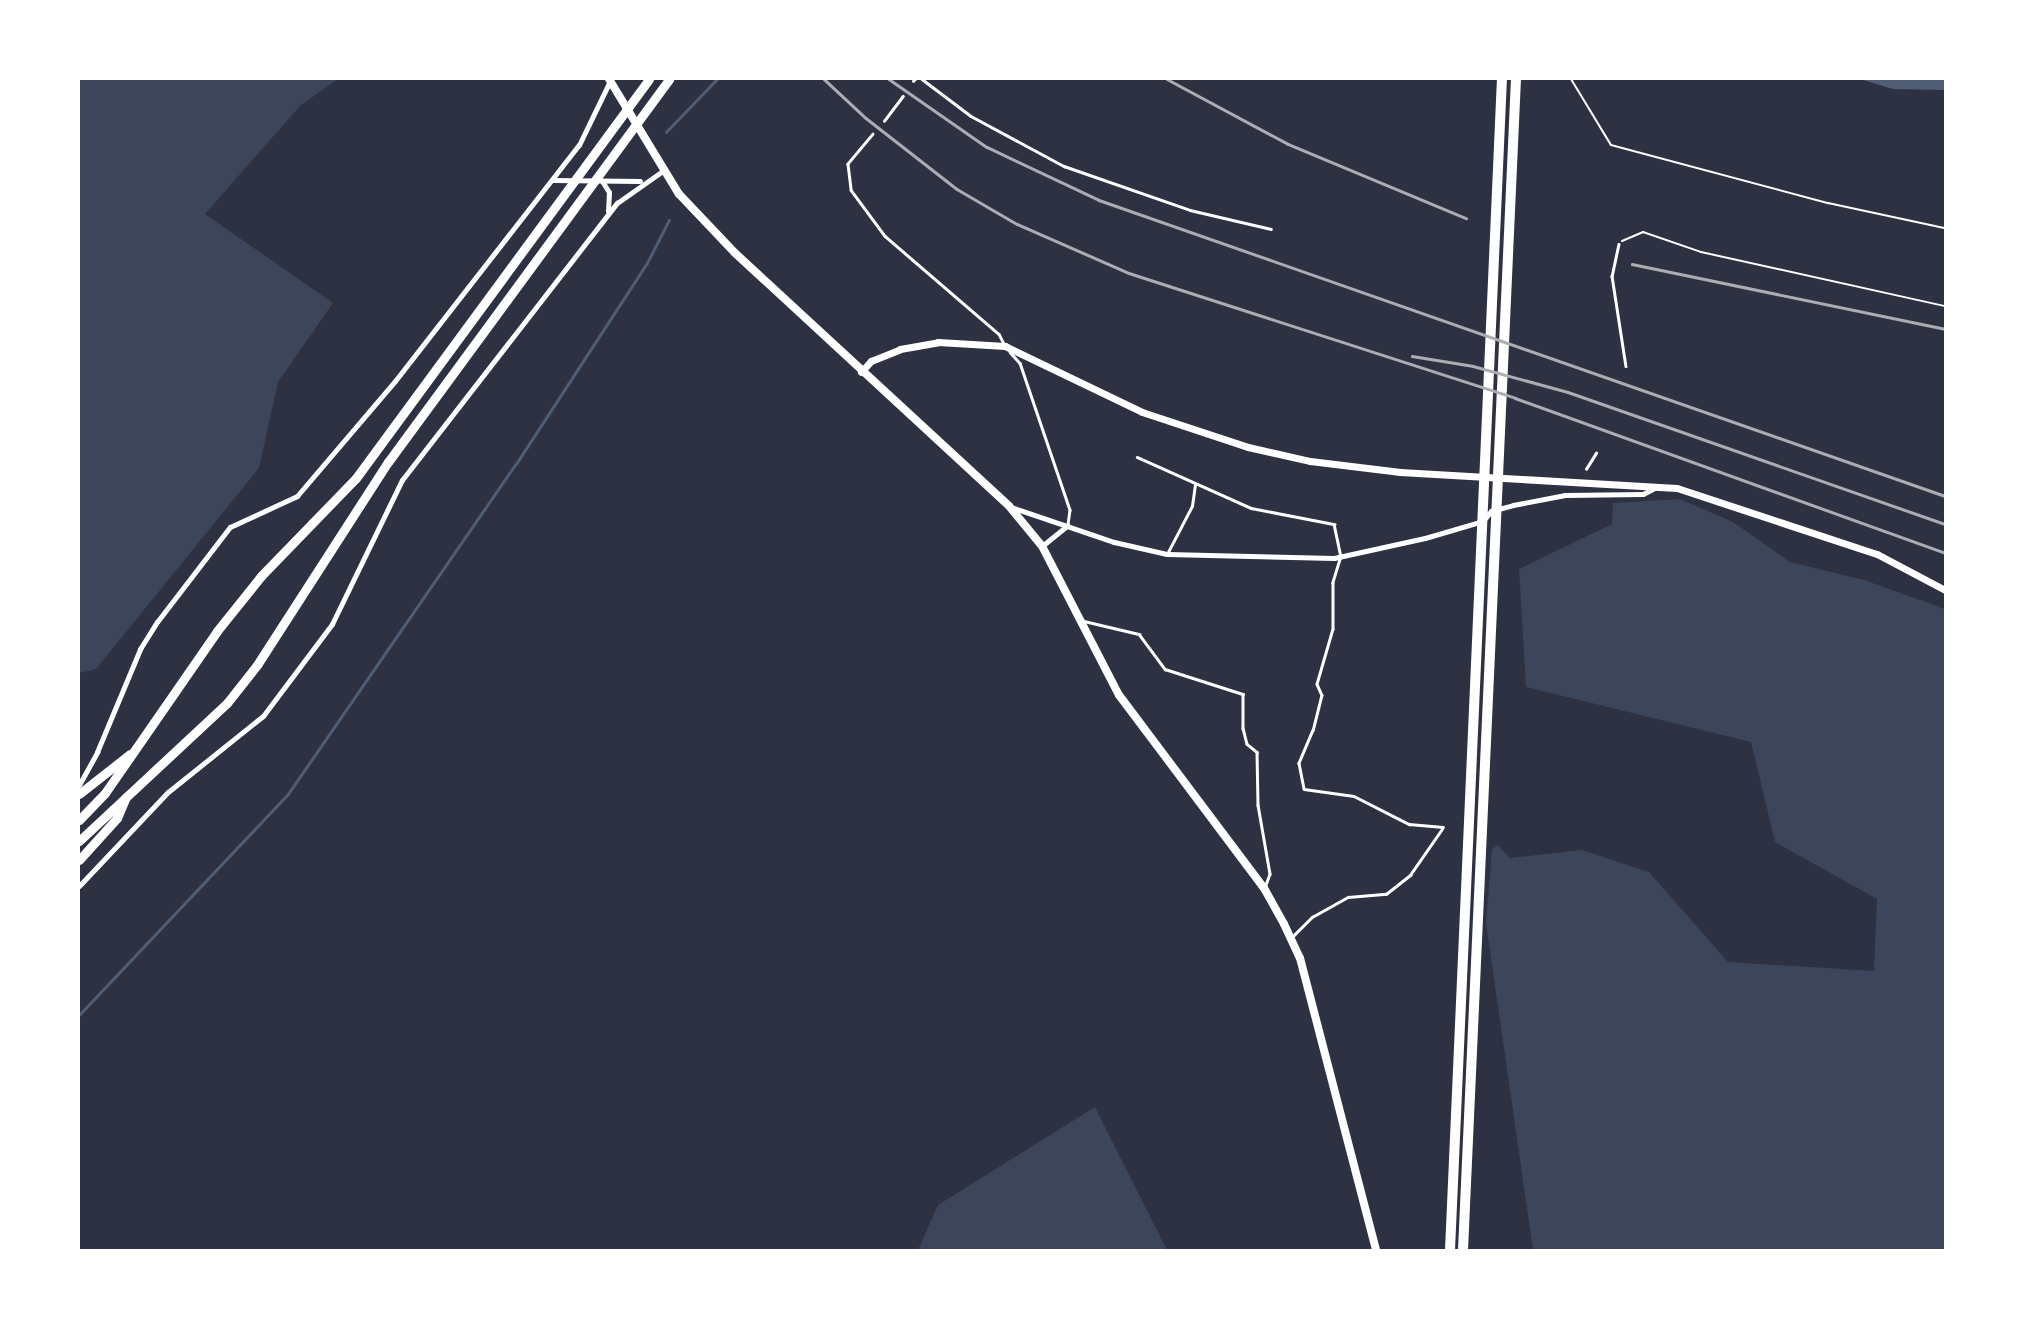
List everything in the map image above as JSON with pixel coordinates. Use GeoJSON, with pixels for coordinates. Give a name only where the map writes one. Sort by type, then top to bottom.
{"type":"FeatureCollection","features":[{"type":"Feature","properties":{"kind":"highway"},"geometry":{"type":"LineString","coordinates":[[79,820],[139,747],[217,631],[261,576],[356,478],[649,79]]}},
{"type":"Feature","properties":{"kind":"highway"},"geometry":{"type":"LineString","coordinates":[[79,841],[227,703],[257,665],[388,462],[668,79]]}},
{"type":"Feature","properties":{"kind":"highway"},"geometry":{"type":"LineString","coordinates":[[1450,1250],[1502,79]]}},
{"type":"Feature","properties":{"kind":"highway"},"geometry":{"type":"LineString","coordinates":[[1463,1250],[1516,79]]}},
{"type":"Feature","properties":{"kind":"highway"},"geometry":{"type":"LineString","coordinates":[[79,794],[139,747]]}},
{"type":"Feature","properties":{"kind":"highway"},"geometry":{"type":"LineString","coordinates":[[79,860],[117,818],[127,795]]}},
{"type":"Feature","properties":{"kind":"main road"},"geometry":{"type":"LineString","coordinates":[[609,80],[679,194],[735,253],[1009,506],[1042,546],[1119,695],[1264,888],[1291,938],[1329,1063],[1376,1250]]}},
{"type":"Feature","properties":{"kind":"street"},"geometry":{"type":"LineString","coordinates":[[79,785],[97,752],[140,649],[230,527],[297,496],[458,304],[579,145],[609,80]]}},
{"type":"Feature","properties":{"kind":"street"},"geometry":{"type":"LineString","coordinates":[[79,886],[168,792],[263,716],[332,624],[402,480],[607,214],[644,180],[664,170]]}},
{"type":"Feature","properties":{"kind":"street"},"geometry":{"type":"LineString","coordinates":[[552,180],[644,180]]}},
{"type":"Feature","properties":{"kind":"street"},"geometry":{"type":"LineString","coordinates":[[601,180],[608,192],[607,214]]}},
{"type":"Feature","properties":{"kind":"street"},"geometry":{"type":"LineString","coordinates":[[861,372],[871,361],[900,349],[938,342],[1005,346],[1142,412],[1248,447],[1310,460],[1400,472],[1659,486],[1729,503],[1877,554],[1945,590]]}},
{"type":"Feature","properties":{"kind":"street"},"geometry":{"type":"LineString","coordinates":[[1009,506],[1167,554],[1341,556],[1425,538],[1483,521],[1491,511],[1513,505],[1565,495],[1643,494],[1659,486]]}},
{"type":"Feature","properties":{"kind":"street"},"geometry":{"type":"LineString","coordinates":[[1042,546],[1068,525]]}},
{"type":"Feature","properties":{"kind":"lane"},"geometry":{"type":"LineString","coordinates":[[922,79],[971,116],[1064,166],[1190,210],[1271,229]]}},
{"type":"Feature","properties":{"kind":"lane"},"geometry":{"type":"LineString","coordinates":[[884,121],[903,96]]}},
{"type":"Feature","properties":{"kind":"lane"},"geometry":{"type":"LineString","coordinates":[[873,134],[848,164],[851,190],[885,236],[999,334],[1005,346],[1020,363],[1070,510],[1068,525]]}},
{"type":"Feature","properties":{"kind":"lane"},"geometry":{"type":"LineString","coordinates":[[1619,244],[1612,276],[1626,366]]}},
{"type":"Feature","properties":{"kind":"lane"},"geometry":{"type":"LineString","coordinates":[[1586,469],[1596,453]]}},
{"type":"Feature","properties":{"kind":"lane"},"geometry":{"type":"LineString","coordinates":[[1137,457],[1251,508],[1334,524],[1341,556],[1333,583],[1333,629],[1317,684],[1322,695],[1313,730],[1298,763],[1304,789],[1354,796],[1409,824],[1443,827],[1410,875],[1386,894],[1348,897],[1312,917],[1291,938]]}},
{"type":"Feature","properties":{"kind":"lane"},"geometry":{"type":"LineString","coordinates":[[1167,554],[1192,506],[1195,483]]}},
{"type":"Feature","properties":{"kind":"lane"},"geometry":{"type":"LineString","coordinates":[[1083,621],[1132,630],[1144,638],[1165,670],[1243,694],[1243,728],[1247,744],[1257,752],[1258,805],[1270,874],[1264,888]]}},
{"type":"Feature","properties":{"kind":"path"},"geometry":{"type":"LineString","coordinates":[[1571,79],[1611,145],[1828,203],[1945,228]]}},
{"type":"Feature","properties":{"kind":"path"},"geometry":{"type":"LineString","coordinates":[[1619,244],[1643,232],[1700,252],[1945,306]]}},
{"type":"Feature","properties":{"kind":"shaded area"},"geometry":{"type":"Polygon","coordinates":[[[79,79],[338,79],[300,106],[205,214],[333,303],[278,382],[259,468],[96,669],[79,673],[79,79]]]}},
{"type":"Feature","properties":{"kind":"shaded area"},"geometry":{"type":"Polygon","coordinates":[[[1860,79],[1945,79],[1945,90],[1893,89],[1860,79]]]}},
{"type":"Feature","properties":{"kind":"shaded area"},"geometry":{"type":"Polygon","coordinates":[[[1680,499],[1733,522],[1790,562],[1864,580],[1945,609],[1945,1250],[1533,1250],[1486,923],[1492,849],[1498,845],[1510,858],[1582,850],[1649,872],[1728,962],[1874,971],[1877,899],[1775,842],[1751,742],[1526,687],[1519,569],[1612,524],[1613,503],[1680,499]]]}},
{"type":"Feature","properties":{"kind":"shaded area"},"geometry":{"type":"Polygon","coordinates":[[[1095,1107],[1167,1250],[918,1250],[938,1205],[1095,1107]]]}},
{"type":"Feature","properties":{"kind":"waterway"},"geometry":{"type":"LineString","coordinates":[[666,132],[717,79]]}},
{"type":"Feature","properties":{"kind":"waterway"},"geometry":{"type":"LineString","coordinates":[[79,1015],[288,794],[516,464],[647,263],[669,220]]}},
{"type":"Feature","properties":{"kind":"railway"},"geometry":{"type":"LineString","coordinates":[[824,79],[866,118],[957,189],[1017,224],[1129,273],[1515,398],[1945,553]]}},
{"type":"Feature","properties":{"kind":"railway"},"geometry":{"type":"LineString","coordinates":[[889,79],[987,147],[1099,200],[1945,496]]}},
{"type":"Feature","properties":{"kind":"railway"},"geometry":{"type":"LineString","coordinates":[[1167,79],[1288,144],[1466,218]]}},
{"type":"Feature","properties":{"kind":"railway"},"geometry":{"type":"LineString","coordinates":[[1632,264],[1945,329]]}},
{"type":"Feature","properties":{"kind":"railway"},"geometry":{"type":"LineString","coordinates":[[1412,356],[1473,366],[1568,392],[1945,524]]}}]}
